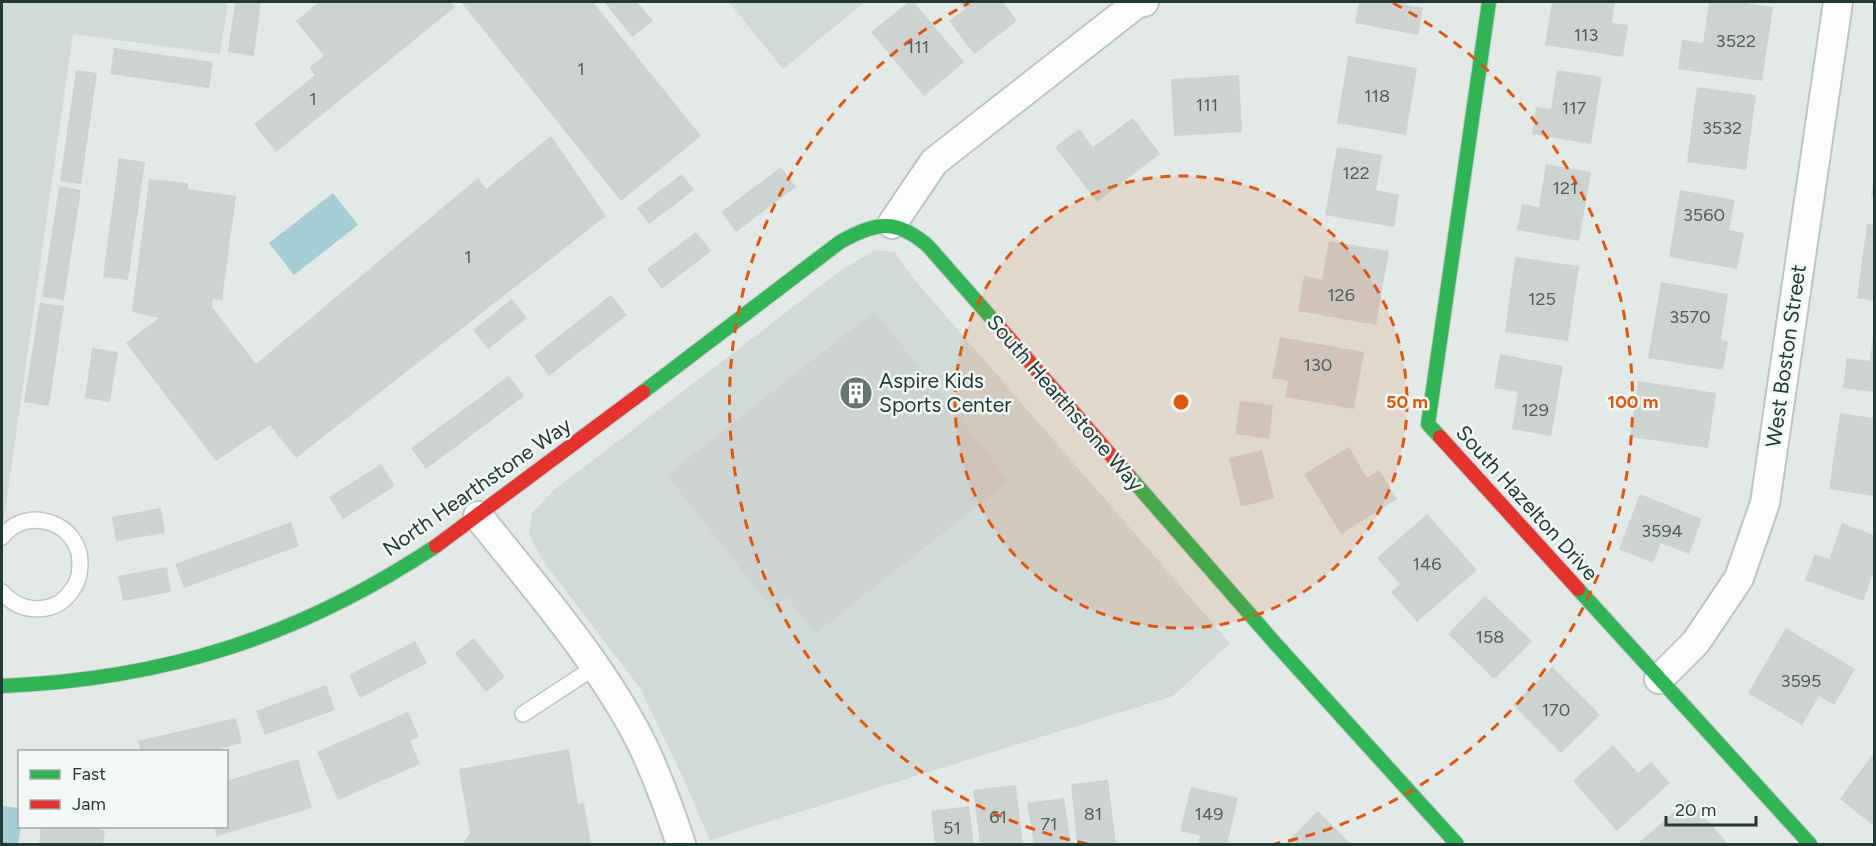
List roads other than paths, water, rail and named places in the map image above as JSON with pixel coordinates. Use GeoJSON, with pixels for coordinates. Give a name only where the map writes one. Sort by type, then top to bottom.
{"type":"FeatureCollection","features":[{"type":"Feature","properties":{"kind":"street"},"geometry":{"type":"LineString","coordinates":[[892,224],[934,162],[1136,4],[1144,2]]}},
{"type":"Feature","properties":{"kind":"street","name":"South Hazelton Drive"},"geometry":{"type":"LineString","coordinates":[[1489,2],[1428,424],[1810,844]]}},
{"type":"Feature","properties":{"kind":"street","name":"West Boston Street"},"geometry":{"type":"LineString","coordinates":[[1659,679],[1696,642],[1739,578],[1765,503],[1838,2]]}},
{"type":"Feature","properties":{"kind":"street","name":"North Hearthstone Way"},"geometry":{"type":"LineString","coordinates":[[2,686],[78,681],[117,676],[167,665],[216,652],[316,615],[418,558],[478,516],[669,375],[840,242],[864,228],[892,224]]}},
{"type":"Feature","properties":{"kind":"street","name":"South Hearthstone Way"},"geometry":{"type":"LineString","coordinates":[[892,224],[910,232],[928,246],[1274,642],[1457,844]]}},
{"type":"Feature","properties":{"kind":"street"},"geometry":{"type":"LineString","coordinates":[[478,516],[595,667],[643,746],[681,844]]}},
{"type":"Feature","properties":{"kind":"lane"},"geometry":{"type":"LineString","coordinates":[[2,537],[14,525],[27,520],[41,519],[55,523],[67,531],[76,542],[81,556],[80,572],[75,587],[66,599],[52,607],[37,610],[22,607],[8,600],[2,592]]}},
{"type":"Feature","properties":{"kind":"lane"},"geometry":{"type":"LineString","coordinates":[[524,714],[595,667]]}},
{"type":"Feature","properties":{"kind":"water"},"geometry":{"type":"Polygon","coordinates":[[[333,193],[358,225],[294,275],[269,243],[333,193]]]}},
{"type":"Feature","properties":{"kind":"water"},"geometry":{"type":"Polygon","coordinates":[[[2,806],[18,808],[18,828],[21,828],[18,844],[2,844],[2,806]]]}},
{"type":"Feature","properties":{"kind":"place","name":"Aspire Kids Sports Center"},"geometry":{"type":"Point","coordinates":[856,393]}}]}
